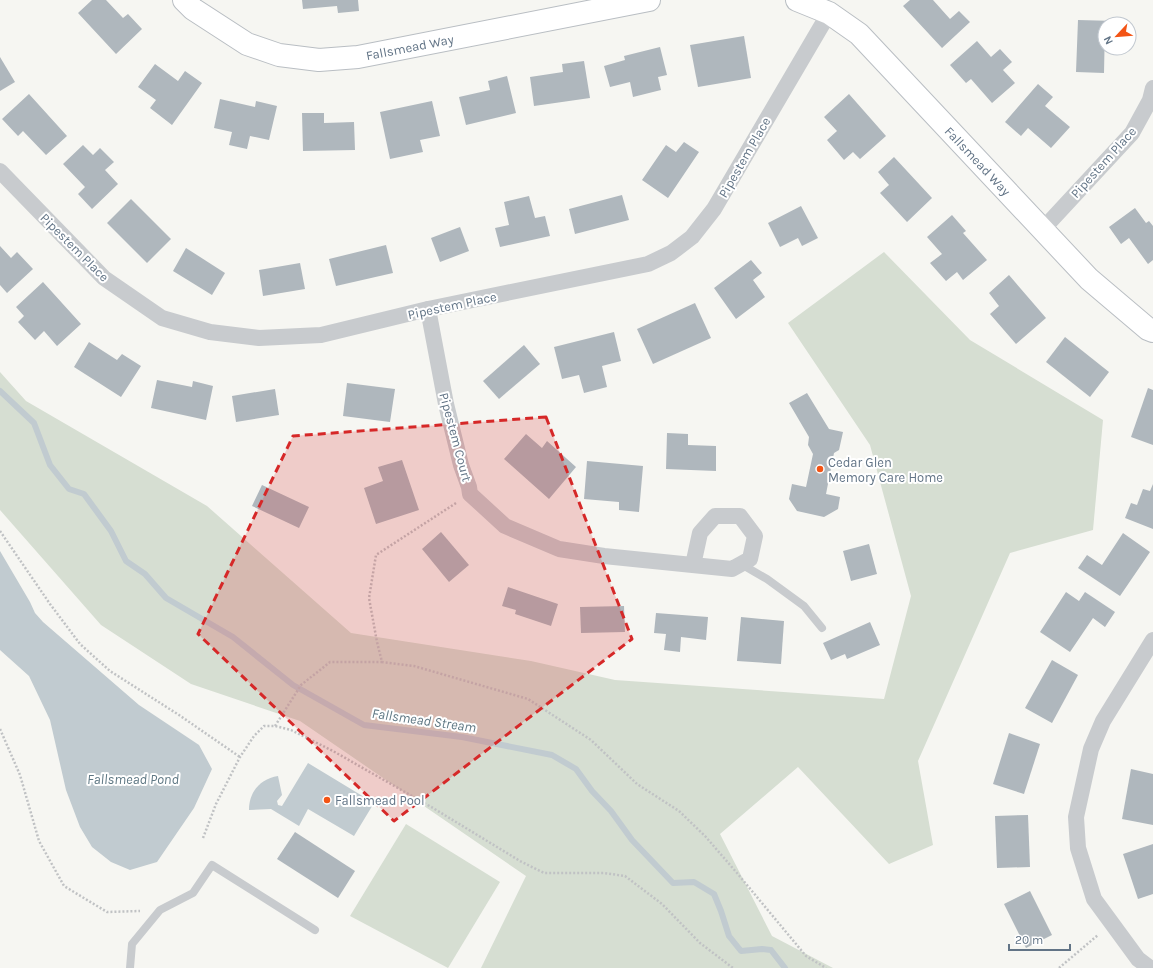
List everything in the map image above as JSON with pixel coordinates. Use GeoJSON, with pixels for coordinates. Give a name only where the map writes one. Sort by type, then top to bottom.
{"type":"FeatureCollection","features":[{"type":"Feature","properties":{"kind":"street","name":"Fallsmead Way"},"geometry":{"type":"LineString","coordinates":[[184,0],[193,9],[247,44],[279,55],[319,60],[358,57],[648,0]]}},
{"type":"Feature","properties":{"kind":"street","name":"Fallsmead Way"},"geometry":{"type":"LineString","coordinates":[[797,0],[829,13],[859,34],[1089,279],[1148,329],[1153,331]]}},
{"type":"Feature","properties":{"kind":"street","name":"Pipestem Place"},"geometry":{"type":"LineString","coordinates":[[0,171],[104,278],[162,318],[210,332],[259,338],[321,335],[428,309],[648,264],[671,253],[692,237],[714,209],[829,13]]}},
{"type":"Feature","properties":{"kind":"street","name":"Pipestem Place"},"geometry":{"type":"LineString","coordinates":[[1043,229],[1132,133],[1150,100],[1153,88]]}},
{"type":"Feature","properties":{"kind":"street","name":"Pipestem Court"},"geometry":{"type":"LineString","coordinates":[[428,309],[446,404],[461,465],[470,494],[505,526],[559,549],[604,556],[732,569],[741,564]]}},
{"type":"Feature","properties":{"kind":"street"},"geometry":{"type":"LineString","coordinates":[[693,565],[700,533],[715,516],[740,516],[755,536],[750,559],[741,564]]}},
{"type":"Feature","properties":{"kind":"street"},"geometry":{"type":"LineString","coordinates":[[1150,968],[1138,959],[1094,899],[1078,848],[1076,817],[1091,749],[1103,721],[1153,640]]}},
{"type":"Feature","properties":{"kind":"lane"},"geometry":{"type":"LineString","coordinates":[[741,564],[767,579],[804,606],[822,628]]}},
{"type":"Feature","properties":{"kind":"lane"},"geometry":{"type":"LineString","coordinates":[[130,968],[132,944],[160,910],[193,893],[212,864],[315,930]]}},
{"type":"Feature","properties":{"kind":"path"},"geometry":{"type":"LineString","coordinates":[[382,662],[369,598],[376,556],[470,494]]}},
{"type":"Feature","properties":{"kind":"path"},"geometry":{"type":"LineString","coordinates":[[0,532],[80,644],[110,671],[179,714],[240,757]]}},
{"type":"Feature","properties":{"kind":"path"},"geometry":{"type":"LineString","coordinates":[[275,726],[298,692],[301,685],[330,662],[382,662],[414,666],[528,699],[591,740],[637,784],[679,811],[705,836],[806,956],[826,968]]}},
{"type":"Feature","properties":{"kind":"path"},"geometry":{"type":"LineString","coordinates":[[203,838],[216,804],[240,757],[254,736],[264,726],[275,726],[291,730],[333,751],[433,808],[520,861],[544,873],[604,873],[625,876],[662,904],[700,943],[733,968]]}},
{"type":"Feature","properties":{"kind":"path"},"geometry":{"type":"LineString","coordinates":[[0,729],[20,775],[39,842],[64,886],[107,912],[160,910]]}},
{"type":"Feature","properties":{"kind":"path"},"geometry":{"type":"LineString","coordinates":[[1059,968],[1111,922]]}},
{"type":"Feature","properties":{"kind":"highlighted area"},"geometry":{"type":"Polygon","coordinates":[[[546,417],[632,639],[394,821],[198,634],[293,436],[546,417]]]}},
{"type":"Feature","properties":{"kind":"shaded area"},"geometry":{"type":"Polygon","coordinates":[[[884,252],[970,340],[1103,420],[1093,530],[1010,553],[918,761],[933,845],[889,864],[798,767],[720,834],[772,936],[833,968],[481,968],[526,876],[300,721],[191,684],[101,625],[0,510],[0,372],[26,401],[207,506],[351,633],[531,661],[615,680],[884,699],[911,596],[870,445],[788,323],[884,252]]]}},
{"type":"Feature","properties":{"kind":"shaded area"},"geometry":{"type":"Polygon","coordinates":[[[406,824],[500,882],[448,968],[350,916],[406,824]]]}},
{"type":"Feature","properties":{"kind":"water","name":"Fallsmead Pond"},"geometry":{"type":"Polygon","coordinates":[[[0,551],[35,613],[43,622],[139,705],[199,745],[212,769],[194,808],[157,862],[130,870],[111,862],[92,847],[80,827],[66,790],[50,720],[29,676],[0,650],[0,551]]]}},
{"type":"Feature","properties":{"kind":"water","name":"Fallsmead Pool"},"geometry":{"type":"Polygon","coordinates":[[[308,763],[374,803],[354,836],[308,809],[299,826],[271,809],[249,810],[253,792],[257,787],[266,780],[278,776],[282,795],[277,801],[278,805],[282,806],[308,763]]]}},
{"type":"Feature","properties":{"kind":"building"},"geometry":{"type":"Polygon","coordinates":[[[92,0],[106,0],[123,18],[128,14],[142,29],[116,54],[78,13],[92,0]]]}},
{"type":"Feature","properties":{"kind":"building"},"geometry":{"type":"Polygon","coordinates":[[[302,0],[358,0],[359,11],[338,13],[337,6],[303,9],[302,0]]]}},
{"type":"Feature","properties":{"kind":"building"},"geometry":{"type":"Polygon","coordinates":[[[910,0],[933,0],[950,19],[959,11],[970,22],[942,48],[903,6],[910,0]]]}},
{"type":"Feature","properties":{"kind":"building"},"geometry":{"type":"Polygon","coordinates":[[[1078,20],[1097,20],[1097,56],[1104,56],[1104,73],[1076,72],[1078,20]]]}},
{"type":"Feature","properties":{"kind":"building"},"geometry":{"type":"Polygon","coordinates":[[[744,36],[751,78],[698,87],[690,45],[744,36]]]}},
{"type":"Feature","properties":{"kind":"building"},"geometry":{"type":"Polygon","coordinates":[[[977,41],[991,57],[1000,49],[1012,62],[1003,70],[1015,83],[992,103],[971,79],[966,83],[950,65],[977,41]]]}},
{"type":"Feature","properties":{"kind":"building"},"geometry":{"type":"Polygon","coordinates":[[[660,47],[667,75],[658,77],[661,90],[633,97],[630,82],[610,87],[604,66],[625,60],[624,56],[660,47]]]}},
{"type":"Feature","properties":{"kind":"building"},"geometry":{"type":"Polygon","coordinates":[[[0,57],[15,82],[0,91],[0,57]]]}},
{"type":"Feature","properties":{"kind":"building"},"geometry":{"type":"Polygon","coordinates":[[[584,61],[590,98],[534,106],[530,77],[563,72],[562,64],[584,61]]]}},
{"type":"Feature","properties":{"kind":"building"},"geometry":{"type":"Polygon","coordinates":[[[155,64],[178,81],[185,71],[202,83],[172,125],[150,108],[156,100],[138,87],[155,64]]]}},
{"type":"Feature","properties":{"kind":"building"},"geometry":{"type":"Polygon","coordinates":[[[507,76],[516,113],[466,125],[459,97],[490,90],[488,81],[507,76]]]}},
{"type":"Feature","properties":{"kind":"building"},"geometry":{"type":"Polygon","coordinates":[[[1038,84],[1053,97],[1045,106],[1070,127],[1051,148],[1028,128],[1021,136],[1005,122],[1038,84]]]}},
{"type":"Feature","properties":{"kind":"building"},"geometry":{"type":"Polygon","coordinates":[[[29,94],[67,136],[46,155],[23,131],[18,136],[2,119],[29,94]]]}},
{"type":"Feature","properties":{"kind":"building"},"geometry":{"type":"Polygon","coordinates":[[[849,94],[886,136],[860,159],[853,152],[844,160],[827,140],[837,131],[824,117],[849,94]]]}},
{"type":"Feature","properties":{"kind":"building"},"geometry":{"type":"Polygon","coordinates":[[[220,99],[255,107],[256,101],[277,106],[269,140],[250,136],[247,149],[229,145],[232,132],[214,128],[220,99]]]}},
{"type":"Feature","properties":{"kind":"building"},"geometry":{"type":"Polygon","coordinates":[[[432,101],[440,136],[420,140],[423,152],[390,159],[380,112],[432,101]]]}},
{"type":"Feature","properties":{"kind":"building"},"geometry":{"type":"Polygon","coordinates":[[[302,113],[324,113],[324,123],[354,122],[355,150],[303,151],[302,113]]]}},
{"type":"Feature","properties":{"kind":"building"},"geometry":{"type":"Polygon","coordinates":[[[684,142],[699,152],[668,198],[642,180],[666,145],[676,152],[684,142]]]}},
{"type":"Feature","properties":{"kind":"building"},"geometry":{"type":"Polygon","coordinates":[[[83,145],[93,155],[100,148],[114,162],[105,170],[118,184],[92,209],[78,194],[85,187],[63,164],[83,145]]]}},
{"type":"Feature","properties":{"kind":"building"},"geometry":{"type":"Polygon","coordinates":[[[894,157],[932,198],[907,222],[880,193],[889,185],[878,172],[894,157]]]}},
{"type":"Feature","properties":{"kind":"building"},"geometry":{"type":"Polygon","coordinates":[[[622,195],[629,220],[575,234],[569,209],[622,195]]]}},
{"type":"Feature","properties":{"kind":"building"},"geometry":{"type":"Polygon","coordinates":[[[529,196],[535,218],[545,216],[550,236],[500,247],[495,228],[509,225],[504,202],[529,196]]]}},
{"type":"Feature","properties":{"kind":"building"},"geometry":{"type":"Polygon","coordinates":[[[131,199],[171,239],[147,263],[107,223],[131,199]]]}},
{"type":"Feature","properties":{"kind":"building"},"geometry":{"type":"Polygon","coordinates":[[[801,206],[818,238],[802,246],[798,238],[780,247],[768,223],[801,206]]]}},
{"type":"Feature","properties":{"kind":"building"},"geometry":{"type":"Polygon","coordinates":[[[1135,208],[1146,223],[1149,221],[1153,226],[1153,260],[1148,264],[1129,238],[1121,244],[1109,227],[1135,208]]]}},
{"type":"Feature","properties":{"kind":"building"},"geometry":{"type":"Polygon","coordinates":[[[952,215],[966,231],[963,233],[987,260],[963,280],[957,272],[946,281],[930,263],[942,254],[927,237],[952,215]]]}},
{"type":"Feature","properties":{"kind":"building"},"geometry":{"type":"Polygon","coordinates":[[[460,227],[469,251],[440,262],[431,238],[460,227]]]}},
{"type":"Feature","properties":{"kind":"building"},"geometry":{"type":"Polygon","coordinates":[[[386,245],[393,273],[336,286],[329,259],[386,245]]]}},
{"type":"Feature","properties":{"kind":"building"},"geometry":{"type":"Polygon","coordinates":[[[0,246],[11,258],[17,252],[33,269],[7,293],[0,285],[0,246]]]}},
{"type":"Feature","properties":{"kind":"building"},"geometry":{"type":"Polygon","coordinates":[[[186,248],[225,273],[212,295],[173,271],[186,248]]]}},
{"type":"Feature","properties":{"kind":"building"},"geometry":{"type":"Polygon","coordinates":[[[751,260],[762,273],[753,280],[765,297],[736,319],[714,288],[751,260]]]}},
{"type":"Feature","properties":{"kind":"building"},"geometry":{"type":"Polygon","coordinates":[[[300,263],[305,289],[263,296],[259,270],[300,263]]]}},
{"type":"Feature","properties":{"kind":"building"},"geometry":{"type":"Polygon","coordinates":[[[1009,275],[1046,318],[1016,344],[990,314],[999,306],[989,293],[1009,275]]]}},
{"type":"Feature","properties":{"kind":"building"},"geometry":{"type":"Polygon","coordinates":[[[43,282],[81,324],[57,346],[44,331],[35,340],[18,322],[24,316],[16,307],[43,282]]]}},
{"type":"Feature","properties":{"kind":"building"},"geometry":{"type":"Polygon","coordinates":[[[695,303],[711,338],[653,364],[637,329],[695,303]]]}},
{"type":"Feature","properties":{"kind":"building"},"geometry":{"type":"Polygon","coordinates":[[[614,332],[621,361],[602,366],[607,387],[584,393],[579,375],[562,379],[554,347],[614,332]]]}},
{"type":"Feature","properties":{"kind":"building"},"geometry":{"type":"Polygon","coordinates":[[[1065,337],[1109,372],[1090,397],[1046,362],[1065,337]]]}},
{"type":"Feature","properties":{"kind":"building"},"geometry":{"type":"Polygon","coordinates":[[[89,342],[117,360],[122,354],[141,366],[121,397],[74,367],[89,342]]]}},
{"type":"Feature","properties":{"kind":"building"},"geometry":{"type":"Polygon","coordinates":[[[524,345],[540,364],[499,399],[483,381],[524,345]]]}},
{"type":"Feature","properties":{"kind":"building"},"geometry":{"type":"Polygon","coordinates":[[[157,380],[192,387],[193,381],[213,386],[206,420],[151,408],[157,380]]]}},
{"type":"Feature","properties":{"kind":"building"},"geometry":{"type":"Polygon","coordinates":[[[347,383],[395,389],[390,422],[343,416],[347,383]]]}},
{"type":"Feature","properties":{"kind":"building"},"geometry":{"type":"Polygon","coordinates":[[[1148,388],[1153,390],[1153,445],[1131,437],[1148,388]]]}},
{"type":"Feature","properties":{"kind":"building"},"geometry":{"type":"Polygon","coordinates":[[[275,389],[279,415],[236,422],[232,396],[275,389]]]}},
{"type":"Feature","properties":{"kind":"building","name":"Cedar Glen Memory Care Home"},"geometry":{"type":"Polygon","coordinates":[[[807,393],[829,429],[843,432],[839,450],[834,453],[826,494],[840,497],[838,509],[824,517],[797,511],[789,499],[792,484],[806,487],[813,454],[808,445],[809,437],[789,403],[807,393]]]}},
{"type":"Feature","properties":{"kind":"building"},"geometry":{"type":"Polygon","coordinates":[[[667,433],[688,434],[688,445],[716,446],[716,471],[666,469],[667,433]]]}},
{"type":"Feature","properties":{"kind":"building"},"geometry":{"type":"Polygon","coordinates":[[[526,434],[542,448],[547,441],[576,467],[549,499],[504,459],[526,434]]]}},
{"type":"Feature","properties":{"kind":"building"},"geometry":{"type":"Polygon","coordinates":[[[402,460],[419,510],[376,524],[364,488],[383,481],[378,467],[402,460]]]}},
{"type":"Feature","properties":{"kind":"building"},"geometry":{"type":"Polygon","coordinates":[[[587,461],[643,466],[639,512],[619,510],[619,502],[584,499],[587,461]]]}},
{"type":"Feature","properties":{"kind":"building"},"geometry":{"type":"Polygon","coordinates":[[[1153,484],[1153,529],[1125,518],[1131,503],[1137,505],[1143,489],[1150,491],[1153,484]]]}},
{"type":"Feature","properties":{"kind":"building"},"geometry":{"type":"Polygon","coordinates":[[[262,485],[309,507],[299,528],[252,506],[262,485]]]}},
{"type":"Feature","properties":{"kind":"building"},"geometry":{"type":"Polygon","coordinates":[[[441,532],[469,565],[449,582],[422,549],[441,532]]]}},
{"type":"Feature","properties":{"kind":"building"},"geometry":{"type":"Polygon","coordinates":[[[1123,533],[1150,552],[1120,596],[1078,568],[1087,555],[1102,565],[1123,533]]]}},
{"type":"Feature","properties":{"kind":"building"},"geometry":{"type":"Polygon","coordinates":[[[869,544],[877,574],[851,581],[843,551],[869,544]]]}},
{"type":"Feature","properties":{"kind":"building"},"geometry":{"type":"Polygon","coordinates":[[[508,587],[558,604],[551,626],[515,614],[516,610],[502,606],[508,587]]]}},
{"type":"Feature","properties":{"kind":"building"},"geometry":{"type":"Polygon","coordinates":[[[1066,592],[1079,601],[1085,592],[1115,612],[1105,627],[1093,618],[1070,652],[1040,632],[1066,592]]]}},
{"type":"Feature","properties":{"kind":"building"},"geometry":{"type":"Polygon","coordinates":[[[624,606],[625,632],[581,633],[580,607],[624,606]]]}},
{"type":"Feature","properties":{"kind":"building"},"geometry":{"type":"Polygon","coordinates":[[[656,613],[708,617],[706,640],[681,637],[680,652],[664,650],[666,634],[654,633],[656,613]]]}},
{"type":"Feature","properties":{"kind":"building"},"geometry":{"type":"Polygon","coordinates":[[[741,617],[784,621],[781,664],[737,661],[741,617]]]}},
{"type":"Feature","properties":{"kind":"building"},"geometry":{"type":"Polygon","coordinates":[[[870,622],[880,645],[847,659],[845,654],[831,660],[823,643],[870,622]]]}},
{"type":"Feature","properties":{"kind":"building"},"geometry":{"type":"Polygon","coordinates":[[[1052,660],[1078,675],[1052,723],[1025,708],[1052,660]]]}},
{"type":"Feature","properties":{"kind":"building"},"geometry":{"type":"Polygon","coordinates":[[[1009,733],[1040,744],[1024,794],[993,784],[1009,733]]]}},
{"type":"Feature","properties":{"kind":"building"},"geometry":{"type":"Polygon","coordinates":[[[1131,769],[1153,774],[1153,825],[1122,819],[1131,769]]]}},
{"type":"Feature","properties":{"kind":"building"},"geometry":{"type":"Polygon","coordinates":[[[1028,815],[1030,867],[997,868],[995,816],[1028,815]]]}},
{"type":"Feature","properties":{"kind":"building"},"geometry":{"type":"Polygon","coordinates":[[[295,832],[355,871],[338,898],[277,859],[295,832]]]}},
{"type":"Feature","properties":{"kind":"building"},"geometry":{"type":"Polygon","coordinates":[[[1153,844],[1153,894],[1138,899],[1123,854],[1153,844]]]}},
{"type":"Feature","properties":{"kind":"building"},"geometry":{"type":"Polygon","coordinates":[[[1030,891],[1052,935],[1026,948],[1004,904],[1030,891]]]}},
{"type":"Feature","properties":{"kind":"waterway","name":"Fallsmead Stream"},"geometry":{"type":"LineString","coordinates":[[0,391],[34,423],[50,465],[69,489],[84,494],[111,531],[126,561],[145,574],[166,598],[233,637],[293,685],[364,725],[462,737],[552,755],[576,769],[592,791],[611,811],[632,840],[673,883],[694,882],[714,894],[729,936],[741,951],[762,949],[771,950],[785,968]]}},
{"type":"Feature","properties":{"kind":"place","name":"Cedar Glen Memory Care Home"},"geometry":{"type":"Point","coordinates":[820,469]}},
{"type":"Feature","properties":{"kind":"place","name":"Fallsmead Pool"},"geometry":{"type":"Point","coordinates":[327,800]}}]}
